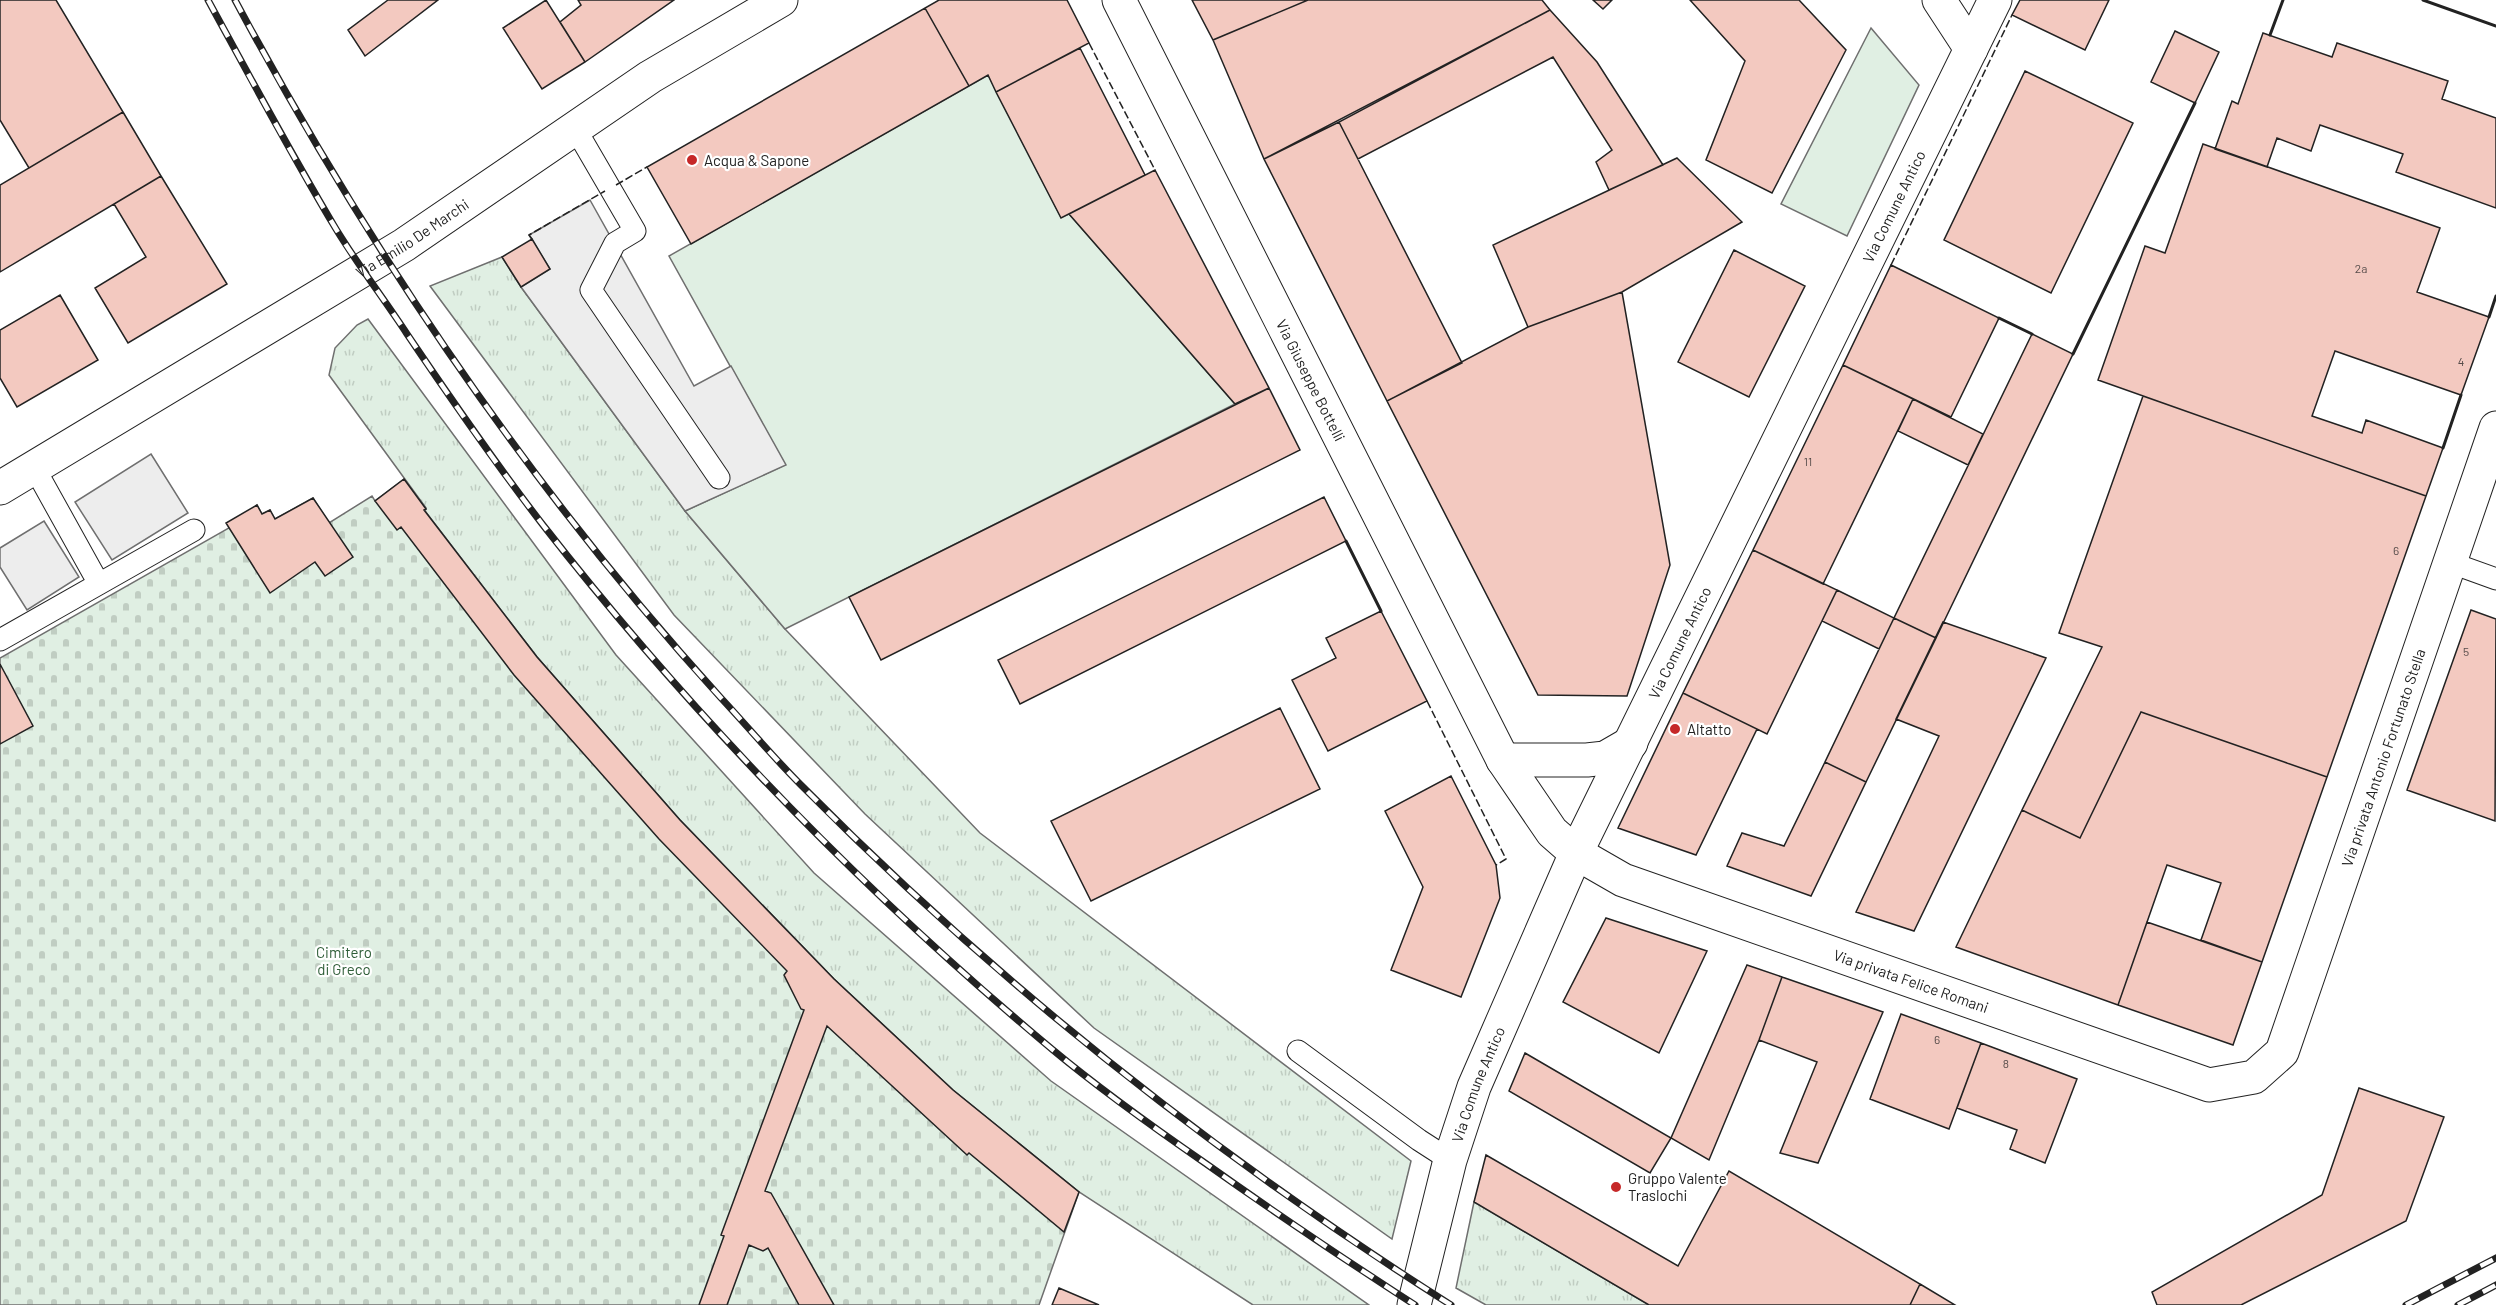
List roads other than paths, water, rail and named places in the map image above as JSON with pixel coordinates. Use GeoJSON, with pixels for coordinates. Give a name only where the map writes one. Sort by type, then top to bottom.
{"type":"FeatureCollection","features":[{"type":"Feature","properties":{"kind":"street","name":"Via Emilio De Marchi"},"geometry":{"type":"LineString","coordinates":[[0,488],[404,245],[650,77],[781,0]]}},
{"type":"Feature","properties":{"kind":"street","name":"Via Giuseppe Bottelli"},"geometry":{"type":"LineString","coordinates":[[1119,0],[1503,760],[1552,832],[1576,854]]}},
{"type":"Feature","properties":{"kind":"street"},"geometry":{"type":"LineString","coordinates":[[1938,0],[1971,50]]}},
{"type":"Feature","properties":{"kind":"street","name":"Via Comune Antico"},"geometry":{"type":"LineString","coordinates":[[1414,1305],[1449,1160],[1474,1087],[1576,854],[1995,0]]}},
{"type":"Feature","properties":{"kind":"street","name":"Via privata Antonio Fortunato Stella"},"geometry":{"type":"LineString","coordinates":[[2254,1077],[2282,1052],[2496,428]]}},
{"type":"Feature","properties":{"kind":"street"},"geometry":{"type":"LineString","coordinates":[[1503,760],[1605,758],[1631,743]]}},
{"type":"Feature","properties":{"kind":"street","name":"Via privata Felice Romani"},"geometry":{"type":"LineString","coordinates":[[1576,854],[1623,880],[2209,1085],[2254,1077]]}},
{"type":"Feature","properties":{"kind":"lane"},"geometry":{"type":"LineString","coordinates":[[575,128],[635,231],[615,243],[591,290],[719,478]]}},
{"type":"Feature","properties":{"kind":"lane"},"geometry":{"type":"LineString","coordinates":[[34,468],[99,584]]}},
{"type":"Feature","properties":{"kind":"lane"},"geometry":{"type":"LineString","coordinates":[[0,640],[194,530]]}},
{"type":"Feature","properties":{"kind":"lane"},"geometry":{"type":"LineString","coordinates":[[2449,562],[2496,579]]}},
{"type":"Feature","properties":{"kind":"lane"},"geometry":{"type":"LineString","coordinates":[[1298,1051],[1449,1160]]}},
{"type":"Feature","properties":{"kind":"railway"},"geometry":{"type":"LineString","coordinates":[[208,0],[336,229],[457,407],[525,502],[600,596],[721,734],[849,866],[984,991],[1053,1050],[1166,1136],[1415,1305]]}},
{"type":"Feature","properties":{"kind":"railway"},"geometry":{"type":"LineString","coordinates":[[235,0],[341,185],[397,275],[519,451],[583,536],[651,618],[780,764],[952,929],[1111,1063],[1278,1189],[1451,1305]]}},
{"type":"Feature","properties":{"kind":"railway"},"geometry":{"type":"LineString","coordinates":[[2406,1305],[2496,1258]]}},
{"type":"Feature","properties":{"kind":"railway"},"geometry":{"type":"LineString","coordinates":[[2458,1305],[2496,1285]]}},
{"type":"Feature","properties":{"kind":"place","name":"Acqua & Sapone"},"geometry":{"type":"Point","coordinates":[692,160]}},
{"type":"Feature","properties":{"kind":"place","name":"Altatto"},"geometry":{"type":"Point","coordinates":[1675,729]}},
{"type":"Feature","properties":{"kind":"place","name":"Gruppo Valente Traslochi"},"geometry":{"type":"Point","coordinates":[1616,1187]}},
{"type":"Feature","properties":{"kind":"park label","name":"Cimitero di Greco"},"geometry":{"type":"Point","coordinates":[344,960]}}]}
